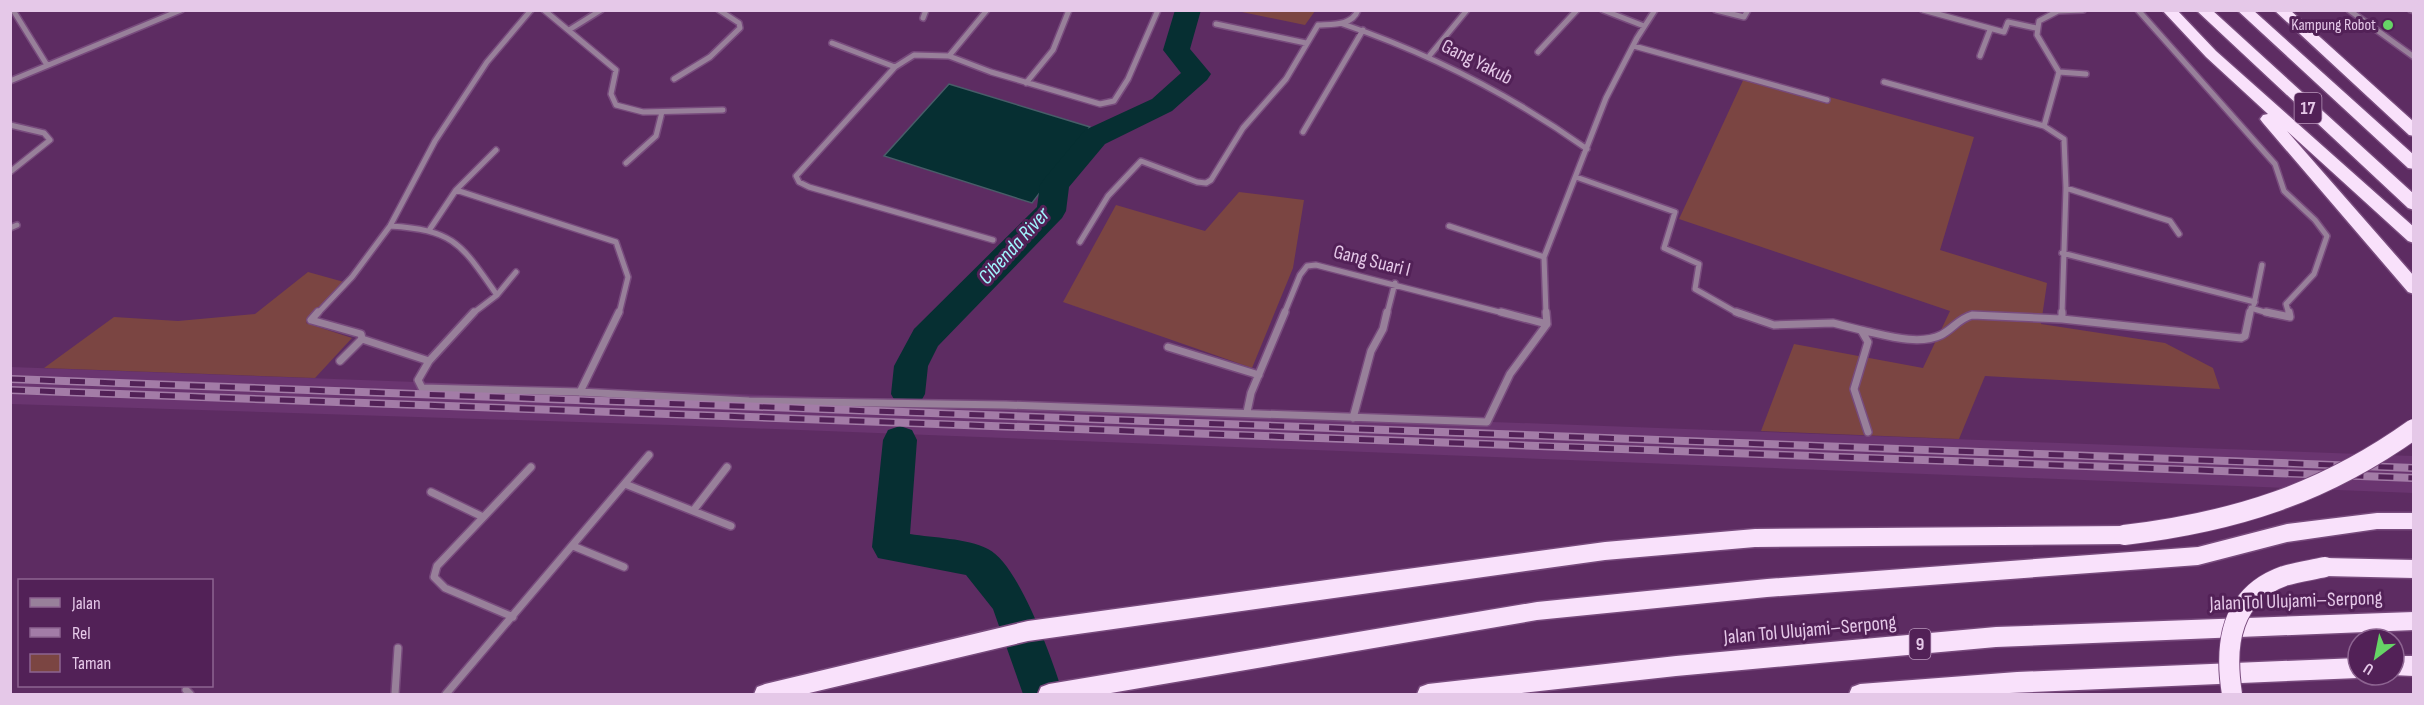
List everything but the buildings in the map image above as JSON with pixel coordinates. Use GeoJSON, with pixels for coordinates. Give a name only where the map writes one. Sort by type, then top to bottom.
{"type":"FeatureCollection","features":[{"type":"Feature","properties":{"kind":"highway"},"geometry":{"type":"LineString","coordinates":[[2169,10],[2211,54],[2414,288]]}},
{"type":"Feature","properties":{"kind":"highway","name":"17"},"geometry":{"type":"LineString","coordinates":[[2203,10],[2414,204]]}},
{"type":"Feature","properties":{"kind":"highway","name":"17"},"geometry":{"type":"LineString","coordinates":[[2244,10],[2414,164]]}},
{"type":"Feature","properties":{"kind":"highway"},"geometry":{"type":"LineString","coordinates":[[2281,10],[2414,131]]}},
{"type":"Feature","properties":{"kind":"highway"},"geometry":{"type":"LineString","coordinates":[[2211,54],[2414,237]]}},
{"type":"Feature","properties":{"kind":"highway"},"geometry":{"type":"LineString","coordinates":[[765,694],[1028,631],[1593,553],[1743,539],[2124,535],[2178,530],[2237,517],[2303,494],[2354,469],[2414,429]]}},
{"type":"Feature","properties":{"kind":"highway"},"geometry":{"type":"LineString","coordinates":[[1049,694],[1537,611],[1767,588],[2198,556],[2287,533],[2377,520],[2414,521]]}},
{"type":"Feature","properties":{"kind":"highway"},"geometry":{"type":"LineString","coordinates":[[2232,694],[2226,659],[2231,624],[2249,597],[2280,578],[2325,567],[2414,569]]}},
{"type":"Feature","properties":{"kind":"highway","name":"Jalan Tol Ulujami–Serpong"},"geometry":{"type":"LineString","coordinates":[[1428,694],[1676,666],[1996,637],[2414,621]]}},
{"type":"Feature","properties":{"kind":"highway"},"geometry":{"type":"LineString","coordinates":[[1860,694],[2017,682],[2346,668]]}},
{"type":"Feature","properties":{"kind":"street"},"geometry":{"type":"LineString","coordinates":[[13,10],[19,24],[47,64]]}},
{"type":"Feature","properties":{"kind":"street"},"geometry":{"type":"LineString","coordinates":[[10,81],[181,10]]}},
{"type":"Feature","properties":{"kind":"street"},"geometry":{"type":"LineString","coordinates":[[362,339],[361,334],[311,320],[352,277],[390,226],[435,141],[487,63],[531,10]]}},
{"type":"Feature","properties":{"kind":"street"},"geometry":{"type":"LineString","coordinates":[[544,10],[616,70],[610,95],[614,105],[631,112],[723,110]]}},
{"type":"Feature","properties":{"kind":"street"},"geometry":{"type":"LineString","coordinates":[[569,30],[601,10]]}},
{"type":"Feature","properties":{"kind":"street"},"geometry":{"type":"LineString","coordinates":[[674,79],[693,71],[717,53],[740,28],[740,22],[719,10]]}},
{"type":"Feature","properties":{"kind":"street"},"geometry":{"type":"LineString","coordinates":[[923,18],[926,10]]}},
{"type":"Feature","properties":{"kind":"street"},"geometry":{"type":"LineString","coordinates":[[949,56],[987,10]]}},
{"type":"Feature","properties":{"kind":"street"},"geometry":{"type":"LineString","coordinates":[[1026,83],[1053,50],[1069,10]]}},
{"type":"Feature","properties":{"kind":"street"},"geometry":{"type":"LineString","coordinates":[[993,240],[799,182],[798,172],[895,67],[914,56],[949,56],[1026,83],[1100,104],[1117,99],[1158,10]]}},
{"type":"Feature","properties":{"kind":"street"},"geometry":{"type":"LineString","coordinates":[[1080,242],[1108,196],[1141,161],[1197,182],[1206,183],[1211,180],[1243,128],[1286,79],[1318,25],[1342,24],[1356,15],[1358,10]]}},
{"type":"Feature","properties":{"kind":"street"},"geometry":{"type":"LineString","coordinates":[[1430,55],[1467,10]]}},
{"type":"Feature","properties":{"kind":"street"},"geometry":{"type":"LineString","coordinates":[[1538,52],[1577,10]]}},
{"type":"Feature","properties":{"kind":"street"},"geometry":{"type":"LineString","coordinates":[[1603,10],[1644,26]]}},
{"type":"Feature","properties":{"kind":"street"},"geometry":{"type":"LineString","coordinates":[[516,272],[497,295],[468,317],[429,362],[418,380],[422,387],[749,401],[1247,412],[1487,422],[1510,374],[1547,324],[1543,279],[1544,257],[1606,100],[1644,26],[1655,10]]}},
{"type":"Feature","properties":{"kind":"street"},"geometry":{"type":"LineString","coordinates":[[1716,10],[1744,17],[1748,10]]}},
{"type":"Feature","properties":{"kind":"street"},"geometry":{"type":"LineString","coordinates":[[1923,10],[1990,30],[2004,32],[2008,22],[2036,28]]}},
{"type":"Feature","properties":{"kind":"street"},"geometry":{"type":"LineString","coordinates":[[2044,126],[2059,72],[2037,35],[2036,28],[2039,21],[2047,15],[2083,10]]}},
{"type":"Feature","properties":{"kind":"street"},"geometry":{"type":"LineString","coordinates":[[2062,253],[2254,305],[2285,318],[2290,317],[2286,304],[2314,274],[2327,236],[2284,191],[2276,164],[2138,10]]}},
{"type":"Feature","properties":{"kind":"street"},"geometry":{"type":"LineString","coordinates":[[2349,10],[2414,57]]}},
{"type":"Feature","properties":{"kind":"street"},"geometry":{"type":"LineString","coordinates":[[10,26],[19,24]]}},
{"type":"Feature","properties":{"kind":"street"},"geometry":{"type":"LineString","coordinates":[[1216,24],[1306,43]]}},
{"type":"Feature","properties":{"kind":"street","name":"Gang Yakub"},"geometry":{"type":"LineString","coordinates":[[1342,24],[1430,55],[1527,106],[1587,148]]}},
{"type":"Feature","properties":{"kind":"street"},"geometry":{"type":"LineString","coordinates":[[1303,132],[1363,30]]}},
{"type":"Feature","properties":{"kind":"street"},"geometry":{"type":"LineString","coordinates":[[1980,56],[1990,30]]}},
{"type":"Feature","properties":{"kind":"street"},"geometry":{"type":"LineString","coordinates":[[832,43],[895,67]]}},
{"type":"Feature","properties":{"kind":"street"},"geometry":{"type":"LineString","coordinates":[[1634,46],[1827,100]]}},
{"type":"Feature","properties":{"kind":"street"},"geometry":{"type":"LineString","coordinates":[[2059,72],[2086,74]]}},
{"type":"Feature","properties":{"kind":"street"},"geometry":{"type":"LineString","coordinates":[[1884,82],[2044,126],[2056,132],[2066,141],[2062,320]]}},
{"type":"Feature","properties":{"kind":"street"},"geometry":{"type":"LineString","coordinates":[[626,163],[657,136],[662,124],[662,112]]}},
{"type":"Feature","properties":{"kind":"street"},"geometry":{"type":"LineString","coordinates":[[10,125],[44,133],[50,141],[10,172]]}},
{"type":"Feature","properties":{"kind":"street"},"geometry":{"type":"LineString","coordinates":[[430,229],[456,190],[496,150]]}},
{"type":"Feature","properties":{"kind":"street"},"geometry":{"type":"LineString","coordinates":[[1576,177],[1674,212],[1664,248],[1699,264],[1695,289],[1710,299],[1775,326],[1845,324],[1861,330],[1911,339],[1941,335],[1959,318],[1972,315],[2062,320],[2236,339],[2245,336],[2248,314],[2254,305],[2262,266]]}},
{"type":"Feature","properties":{"kind":"street"},"geometry":{"type":"LineString","coordinates":[[2066,188],[2170,221],[2179,234]]}},
{"type":"Feature","properties":{"kind":"street"},"geometry":{"type":"LineString","coordinates":[[456,190],[616,242],[624,259],[628,282],[616,319],[580,392]]}},
{"type":"Feature","properties":{"kind":"street"},"geometry":{"type":"LineString","coordinates":[[390,226],[430,229],[456,245],[497,295]]}},
{"type":"Feature","properties":{"kind":"street"},"geometry":{"type":"LineString","coordinates":[[1449,226],[1544,257]]}},
{"type":"Feature","properties":{"kind":"street","name":"Gang Suari I"},"geometry":{"type":"LineString","coordinates":[[1247,412],[1259,375],[1300,275],[1307,266],[1316,265],[1395,283],[1547,324]]}},
{"type":"Feature","properties":{"kind":"street"},"geometry":{"type":"LineString","coordinates":[[1353,418],[1371,351],[1383,329],[1395,283]]}},
{"type":"Feature","properties":{"kind":"street"},"geometry":{"type":"LineString","coordinates":[[1861,330],[1868,342],[1854,391],[1868,432]]}},
{"type":"Feature","properties":{"kind":"street"},"geometry":{"type":"LineString","coordinates":[[340,361],[362,339]]}},
{"type":"Feature","properties":{"kind":"street"},"geometry":{"type":"LineString","coordinates":[[362,339],[429,362]]}},
{"type":"Feature","properties":{"kind":"street"},"geometry":{"type":"LineString","coordinates":[[1168,347],[1259,375]]}},
{"type":"Feature","properties":{"kind":"street"},"geometry":{"type":"LineString","coordinates":[[446,694],[649,455]]}},
{"type":"Feature","properties":{"kind":"street"},"geometry":{"type":"LineString","coordinates":[[513,617],[445,588],[434,577],[437,566],[531,467]]}},
{"type":"Feature","properties":{"kind":"street"},"geometry":{"type":"LineString","coordinates":[[693,511],[727,467]]}},
{"type":"Feature","properties":{"kind":"street"},"geometry":{"type":"LineString","coordinates":[[625,484],[732,526]]}},
{"type":"Feature","properties":{"kind":"street"},"geometry":{"type":"LineString","coordinates":[[431,492],[483,518]]}},
{"type":"Feature","properties":{"kind":"street"},"geometry":{"type":"LineString","coordinates":[[573,546],[624,567]]}},
{"type":"Feature","properties":{"kind":"street"},"geometry":{"type":"LineString","coordinates":[[395,694],[398,648]]}},
{"type":"Feature","properties":{"kind":"shaded area"},"geometry":{"type":"Polygon","coordinates":[[[949,84],[1090,127],[1032,203],[884,156],[949,84]]]}},
{"type":"Feature","properties":{"kind":"shaded area"},"geometry":{"type":"Polygon","coordinates":[[[11,367],[2413,456],[2414,493],[671,425],[11,404],[11,367]]]}},
{"type":"Feature","properties":{"kind":"green space"},"geometry":{"type":"Polygon","coordinates":[[[1237,11],[1315,11],[1305,25],[1237,11]]]}},
{"type":"Feature","properties":{"kind":"green space"},"geometry":{"type":"Polygon","coordinates":[[[1746,74],[1974,137],[1940,250],[2047,283],[2041,324],[2165,343],[2213,368],[2220,389],[1985,376],[1959,439],[1761,431],[1794,344],[1923,368],[1950,311],[1679,219],[1746,74]]]}},
{"type":"Feature","properties":{"kind":"green space"},"geometry":{"type":"Polygon","coordinates":[[[1239,192],[1304,200],[1293,268],[1252,368],[1063,302],[1116,205],[1205,231],[1239,192]]]}},
{"type":"Feature","properties":{"kind":"green space"},"geometry":{"type":"Polygon","coordinates":[[[308,272],[344,282],[306,323],[352,338],[315,378],[44,368],[114,317],[178,321],[255,314],[308,272]]]}},
{"type":"Feature","properties":{"kind":"waterway","name":"Cibenda River"},"geometry":{"type":"LineString","coordinates":[[908,394],[911,366],[926,338],[1051,211],[1055,185],[1095,137],[1162,105],[1197,74],[1176,50],[1188,10]]}},
{"type":"Feature","properties":{"kind":"waterway","name":"Cibenda River"},"geometry":{"type":"LineString","coordinates":[[900,440],[891,547],[977,561],[1009,600],[1043,694]]}},
{"type":"Feature","properties":{"kind":"railway"},"geometry":{"type":"LineString","coordinates":[[10,379],[2414,468]]}},
{"type":"Feature","properties":{"kind":"railway"},"geometry":{"type":"LineString","coordinates":[[10,390],[2414,478]]}},
{"type":"Feature","properties":{"kind":"place","name":"Kampung Robot"},"geometry":{"type":"Point","coordinates":[2388,25]}}]}
